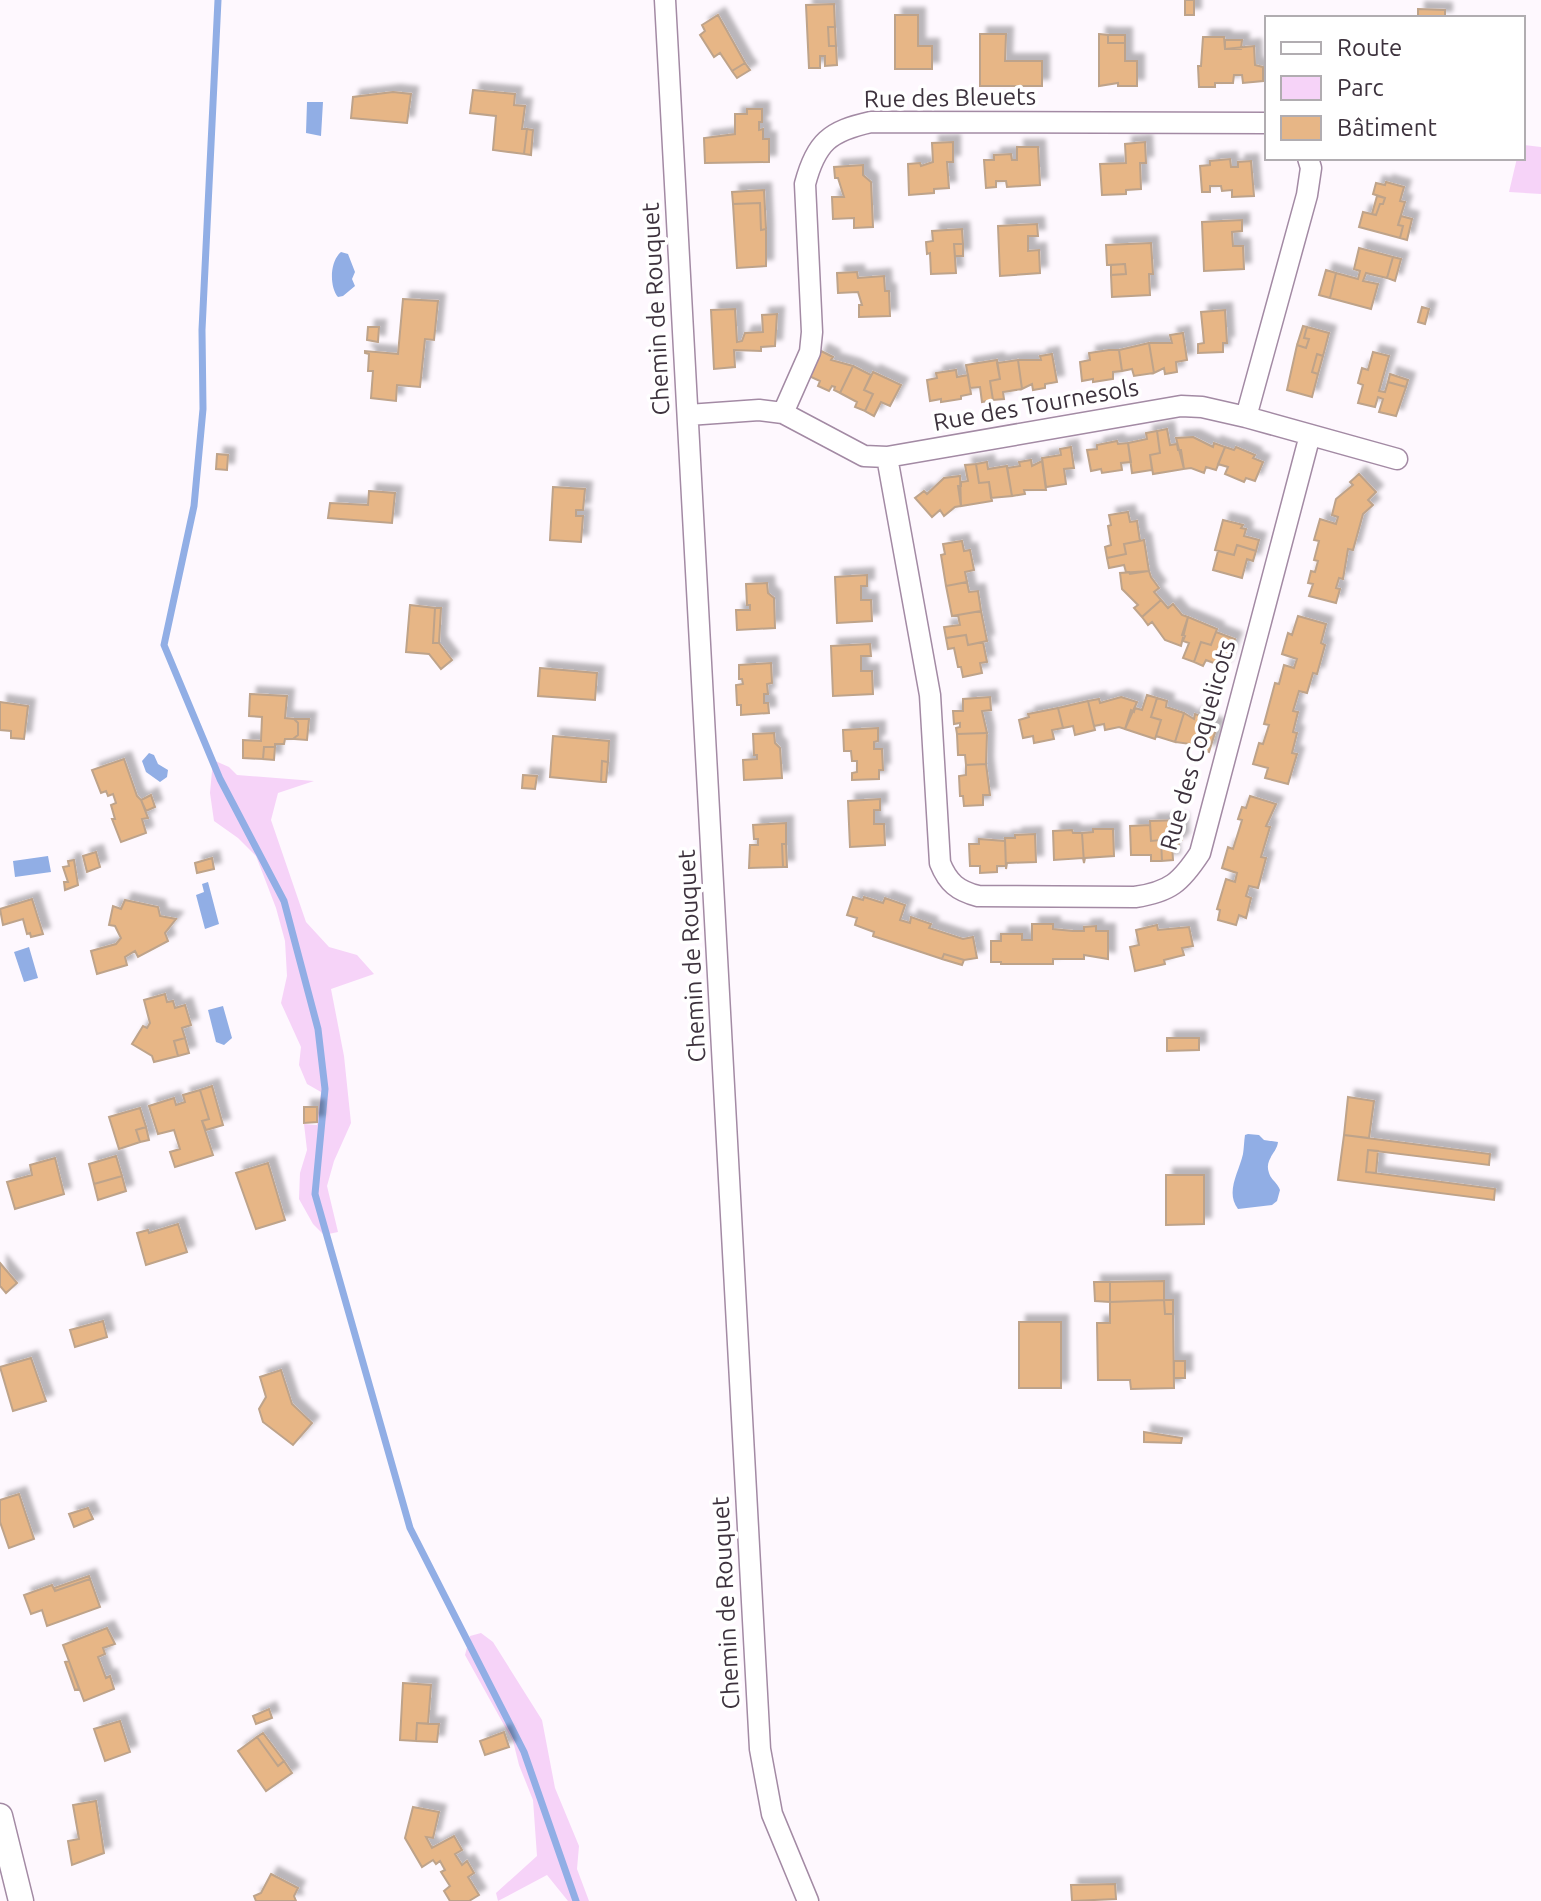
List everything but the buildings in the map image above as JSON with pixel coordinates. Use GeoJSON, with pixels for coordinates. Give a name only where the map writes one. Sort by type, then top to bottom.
{"type":"FeatureCollection","features":[{"type":"Feature","properties":{"kind":"street","name":"Chemin de Rouquet"},"geometry":{"type":"LineString","coordinates":[[665,0],[760,1749],[772,1814],[808,1901]]}},
{"type":"Feature","properties":{"kind":"street","name":"Rue des Bleuets"},"geometry":{"type":"LineString","coordinates":[[783,413],[810,352],[812,332],[805,184],[811,162],[824,143],[843,128],[887,122],[1265,123]]}},
{"type":"Feature","properties":{"kind":"street"},"geometry":{"type":"LineString","coordinates":[[1246,417],[1307,195],[1311,168],[1309,160]]}},
{"type":"Feature","properties":{"kind":"street","name":"Rue des Tournesols"},"geometry":{"type":"LineString","coordinates":[[688,415],[759,410],[783,413],[864,456],[887,457],[1181,406],[1202,407],[1397,459]]}},
{"type":"Feature","properties":{"kind":"street","name":"Rue des Coquelicots"},"geometry":{"type":"LineString","coordinates":[[887,457],[930,695],[940,863],[946,878],[960,891],[978,896],[1135,897],[1172,887],[1185,876],[1200,853],[1310,435]]}},
{"type":"Feature","properties":{"kind":"street"},"geometry":{"type":"LineString","coordinates":[[0,1816],[21,1901]]}},
{"type":"Feature","properties":{"kind":"green space"},"geometry":{"type":"Polygon","coordinates":[[[1525,145],[1541,147],[1541,194],[1509,192],[1517,160],[1525,160],[1525,145]]]}},
{"type":"Feature","properties":{"kind":"green space"},"geometry":{"type":"Polygon","coordinates":[[[213,760],[229,767],[237,775],[314,781],[278,793],[271,820],[306,922],[329,947],[357,955],[374,974],[331,989],[344,1056],[351,1123],[327,1186],[338,1232],[324,1235],[313,1224],[299,1199],[300,1173],[307,1150],[304,1124],[317,1125],[321,1092],[307,1084],[299,1065],[301,1047],[281,1003],[287,976],[285,941],[256,856],[214,821],[210,793],[213,760]]]}},
{"type":"Feature","properties":{"kind":"green space"},"geometry":{"type":"Polygon","coordinates":[[[481,1633],[493,1642],[542,1720],[555,1788],[579,1846],[577,1869],[589,1901],[568,1901],[547,1875],[498,1901],[496,1893],[537,1856],[533,1800],[513,1741],[465,1655],[470,1636],[481,1633]]]}},
{"type":"Feature","properties":{"kind":"water"},"geometry":{"type":"Polygon","coordinates":[[[307,102],[323,102],[321,136],[306,133],[307,102]]]}},
{"type":"Feature","properties":{"kind":"water"},"geometry":{"type":"Polygon","coordinates":[[[341,252],[348,254],[355,272],[352,279],[355,286],[338,297],[332,274],[341,252]]]}},
{"type":"Feature","properties":{"kind":"water"},"geometry":{"type":"Polygon","coordinates":[[[149,753],[168,770],[167,777],[160,782],[146,772],[142,761],[149,753]]]}},
{"type":"Feature","properties":{"kind":"water"},"geometry":{"type":"Polygon","coordinates":[[[48,856],[51,872],[15,877],[13,861],[48,856]]]}},
{"type":"Feature","properties":{"kind":"water"},"geometry":{"type":"Polygon","coordinates":[[[208,882],[219,924],[205,929],[196,895],[204,892],[202,884],[208,882]]]}},
{"type":"Feature","properties":{"kind":"water"},"geometry":{"type":"Polygon","coordinates":[[[29,947],[38,978],[24,982],[14,952],[29,947]]]}},
{"type":"Feature","properties":{"kind":"water"},"geometry":{"type":"Polygon","coordinates":[[[223,1006],[232,1038],[224,1045],[216,1042],[208,1010],[223,1006]]]}},
{"type":"Feature","properties":{"kind":"water"},"geometry":{"type":"Polygon","coordinates":[[[1245,1135],[1278,1142],[1268,1168],[1280,1190],[1277,1201],[1272,1205],[1238,1209],[1233,1189],[1245,1135]]]}},
{"type":"Feature","properties":{"kind":"waterway"},"geometry":{"type":"LineString","coordinates":[[218,0],[202,330],[203,409],[194,506],[164,645],[220,779],[284,901],[318,1029],[325,1089],[315,1194],[410,1528],[524,1752],[576,1901]]}}]}
